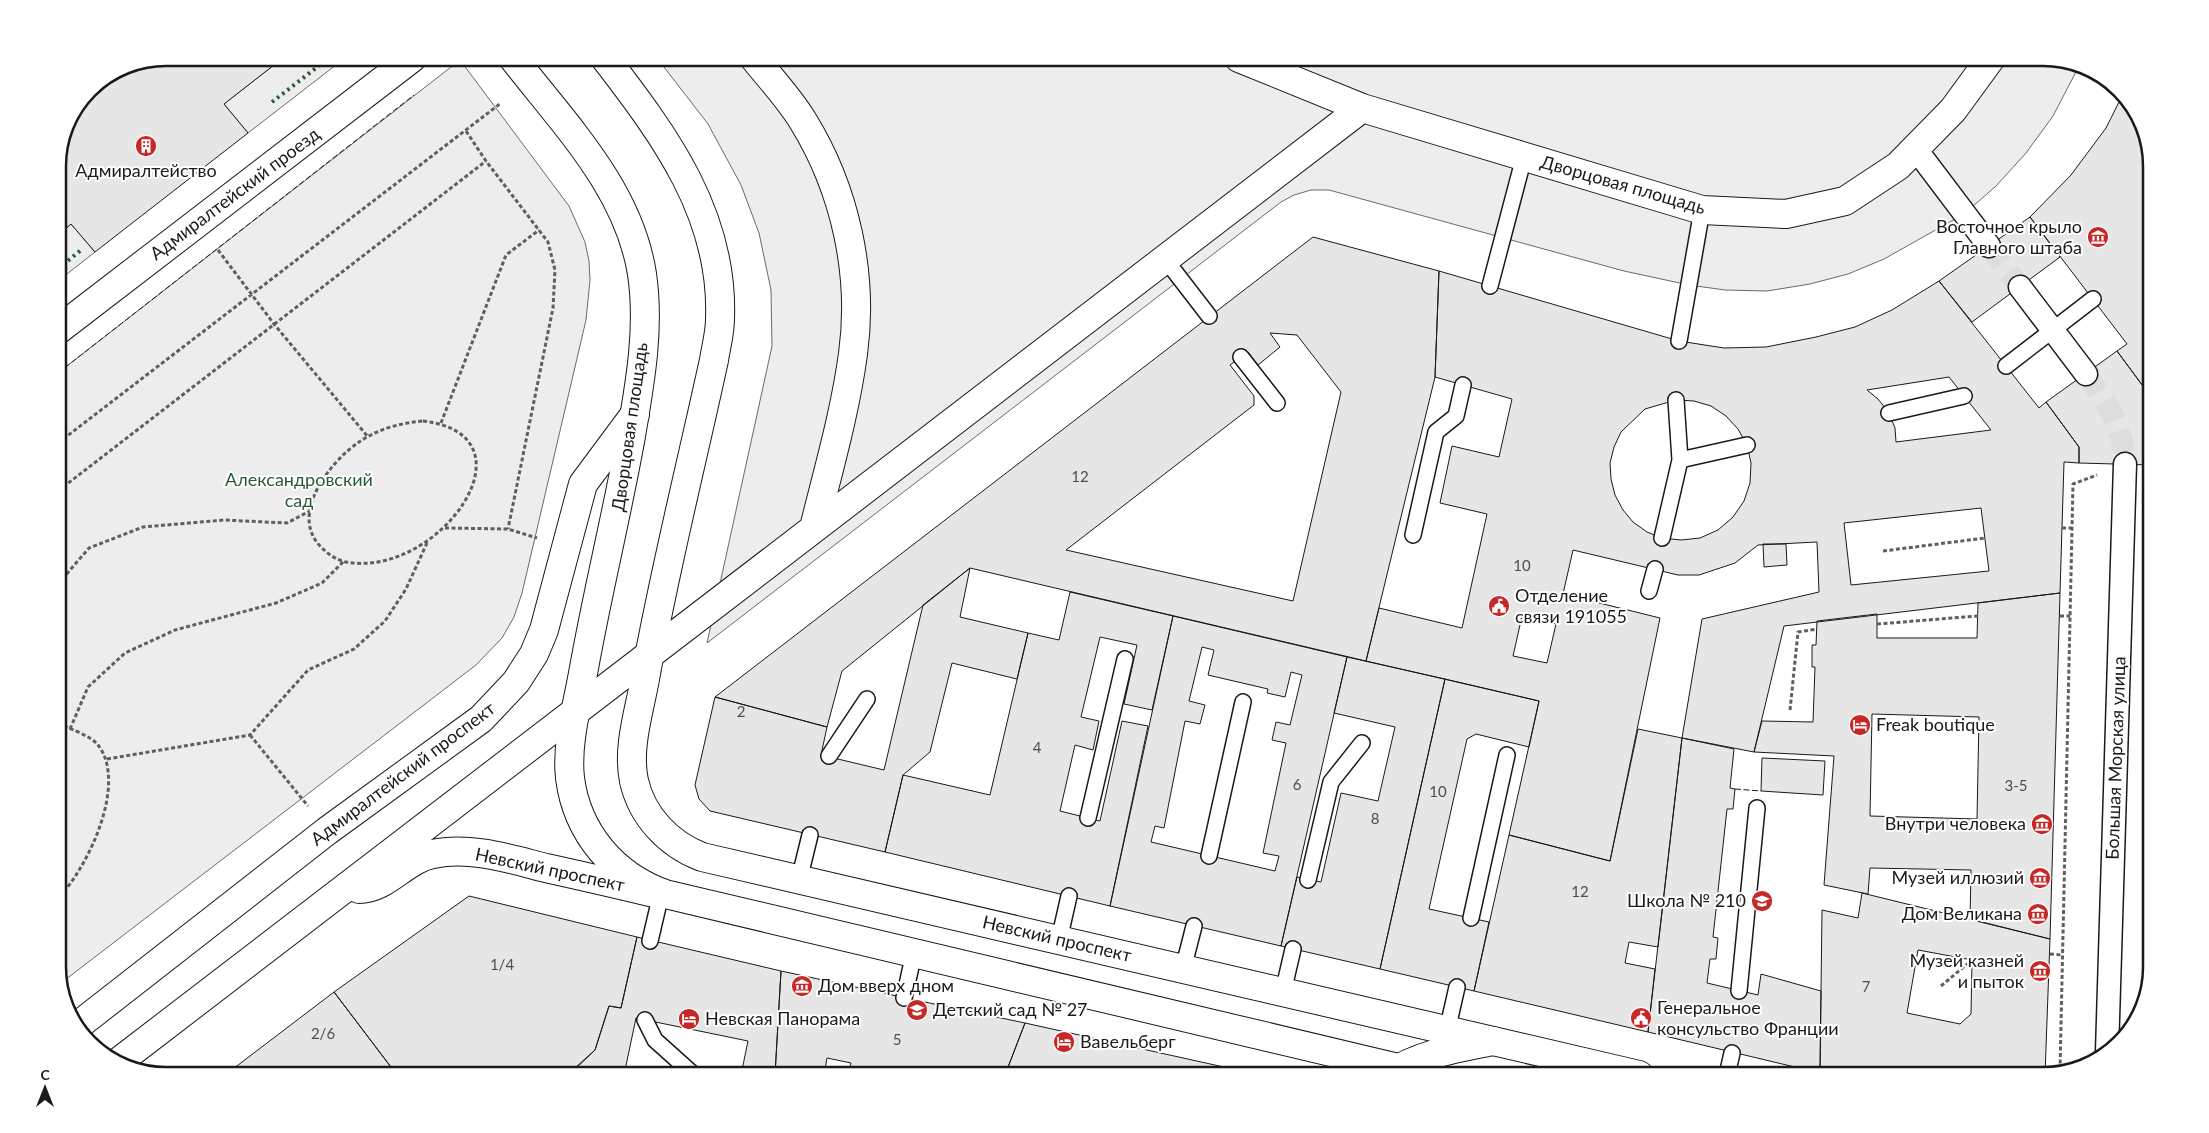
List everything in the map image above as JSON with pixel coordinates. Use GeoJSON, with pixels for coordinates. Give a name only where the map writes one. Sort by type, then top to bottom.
{"type":"FeatureCollection","features":[{"type":"Feature","properties":{"kind":"main road","name":"Адмиралтейский проезд"},"geometry":{"type":"LineString","coordinates":[[66,324],[402,66]]}},
{"type":"Feature","properties":{"kind":"main road","name":"Дворцовая площадь"},"geometry":{"type":"LineString","coordinates":[[519,66],[610,186],[630,229],[640,268],[644,299],[642,364],[635,414],[617,517],[594,612],[576,710]]}},
{"type":"Feature","properties":{"kind":"main road"},"geometry":{"type":"LineString","coordinates":[[611,66],[650,117],[694,190],[708,229],[717,275],[720,319],[714,360],[649,655]]}},
{"type":"Feature","properties":{"kind":"main road"},"geometry":{"type":"LineString","coordinates":[[760,66],[802,120],[821,154],[838,193],[852,247],[856,320],[853,353],[814,528]]}},
{"type":"Feature","properties":{"kind":"main road","name":"Дворцовая площадь"},"geometry":{"type":"LineString","coordinates":[[1259,66],[1362,108],[1702,210],[1786,214],[1845,201],[1898,166],[1953,110],[1985,66]]}},
{"type":"Feature","properties":{"kind":"main road"},"geometry":{"type":"LineString","coordinates":[[124,1057],[1362,108]]}},
{"type":"Feature","properties":{"kind":"main road","name":"Адмиралтейский проспект"},"geometry":{"type":"LineString","coordinates":[[83,1022],[327,830],[481,719],[502,698],[526,668],[544,630],[583,484],[635,414]]}},
{"type":"Feature","properties":{"kind":"main road","name":"Невский проспект"},"geometry":{"type":"LineString","coordinates":[[649,655],[632,760],[637,790],[649,816],[668,837],[692,853],[799,880],[1601,1067]]}},
{"type":"Feature","properties":{"kind":"main road","name":"Невский проспект"},"geometry":{"type":"LineString","coordinates":[[576,710],[570,751],[570,778],[576,804],[586,828],[600,850],[619,869],[646,887],[669,896]]}},
{"type":"Feature","properties":{"kind":"main road","name":"Невский проспект"},"geometry":{"type":"LineString","coordinates":[[342,890],[372,889],[413,862],[432,854],[451,852],[497,856],[914,953],[1373,1067]]}},
{"type":"Feature","properties":{"kind":"main road"},"geometry":{"type":"LineString","coordinates":[[1405,1067],[1430,1056],[1493,1041]]}},
{"type":"Feature","properties":{"kind":"street"},"geometry":{"type":"LineString","coordinates":[[1915,148],[1989,246]]}},
{"type":"Feature","properties":{"kind":"street"},"geometry":{"type":"LineString","coordinates":[[2020,287],[2086,374]]}},
{"type":"Feature","properties":{"kind":"street","name":"Большая Морская улица"},"geometry":{"type":"LineString","coordinates":[[2108,1042],[2125,464]]}},
{"type":"Feature","properties":{"kind":"lane"},"geometry":{"type":"LineString","coordinates":[[1490,286],[1524,157]]}},
{"type":"Feature","properties":{"kind":"lane"},"geometry":{"type":"LineString","coordinates":[[1679,341],[1702,210]]}},
{"type":"Feature","properties":{"kind":"lane"},"geometry":{"type":"LineString","coordinates":[[1165,259],[1210,316]]}},
{"type":"Feature","properties":{"kind":"lane"},"geometry":{"type":"LineString","coordinates":[[2006,366],[2093,299]]}},
{"type":"Feature","properties":{"kind":"lane"},"geometry":{"type":"LineString","coordinates":[[1241,357],[1277,403]]}},
{"type":"Feature","properties":{"kind":"lane"},"geometry":{"type":"LineString","coordinates":[[1413,535],[1436,432],[1456,416],[1463,385]]}},
{"type":"Feature","properties":{"kind":"lane"},"geometry":{"type":"LineString","coordinates":[[1889,413],[1964,396]]}},
{"type":"Feature","properties":{"kind":"lane"},"geometry":{"type":"LineString","coordinates":[[1662,538],[1680,460],[1676,400]]}},
{"type":"Feature","properties":{"kind":"lane"},"geometry":{"type":"LineString","coordinates":[[1680,460],[1747,445]]}},
{"type":"Feature","properties":{"kind":"lane"},"geometry":{"type":"LineString","coordinates":[[1649,591],[1654,570]]}},
{"type":"Feature","properties":{"kind":"lane"},"geometry":{"type":"LineString","coordinates":[[1088,818],[1124,659]]}},
{"type":"Feature","properties":{"kind":"lane"},"geometry":{"type":"LineString","coordinates":[[829,756],[867,699]]}},
{"type":"Feature","properties":{"kind":"lane"},"geometry":{"type":"LineString","coordinates":[[1210,856],[1243,702]]}},
{"type":"Feature","properties":{"kind":"lane"},"geometry":{"type":"LineString","coordinates":[[1308,880],[1331,782],[1362,743]]}},
{"type":"Feature","properties":{"kind":"lane"},"geometry":{"type":"LineString","coordinates":[[1471,918],[1507,755]]}},
{"type":"Feature","properties":{"kind":"lane"},"geometry":{"type":"LineString","coordinates":[[1740,991],[1757,808]]}},
{"type":"Feature","properties":{"kind":"lane"},"geometry":{"type":"LineString","coordinates":[[799,880],[810,834]]}},
{"type":"Feature","properties":{"kind":"lane"},"geometry":{"type":"LineString","coordinates":[[650,940],[669,896]]}},
{"type":"Feature","properties":{"kind":"lane"},"geometry":{"type":"LineString","coordinates":[[1059,940],[1069,896]]}},
{"type":"Feature","properties":{"kind":"lane"},"geometry":{"type":"LineString","coordinates":[[1184,969],[1194,926]]}},
{"type":"Feature","properties":{"kind":"lane"},"geometry":{"type":"LineString","coordinates":[[1283,992],[1293,948]]}},
{"type":"Feature","properties":{"kind":"lane"},"geometry":{"type":"LineString","coordinates":[[904,998],[914,953]]}},
{"type":"Feature","properties":{"kind":"lane"},"geometry":{"type":"LineString","coordinates":[[1447,1031],[1457,987]]}},
{"type":"Feature","properties":{"kind":"lane"},"geometry":{"type":"LineString","coordinates":[[645,1020],[655,1040],[684,1067]]}},
{"type":"Feature","properties":{"kind":"lane"},"geometry":{"type":"LineString","coordinates":[[1729,1067],[1732,1053]]}},
{"type":"Feature","properties":{"kind":"path"},"geometry":{"type":"LineString","coordinates":[[66,437],[501,103]]}},
{"type":"Feature","properties":{"kind":"path"},"geometry":{"type":"LineString","coordinates":[[466,130],[486,161],[548,242],[555,270],[553,308],[508,529]]}},
{"type":"Feature","properties":{"kind":"path"},"geometry":{"type":"LineString","coordinates":[[66,484],[486,161]]}},
{"type":"Feature","properties":{"kind":"path"},"geometry":{"type":"LineString","coordinates":[[442,423],[506,255],[539,230]]}},
{"type":"Feature","properties":{"kind":"path"},"geometry":{"type":"LineString","coordinates":[[218,250],[274,324],[368,437]]}},
{"type":"Feature","properties":{"kind":"path"},"geometry":{"type":"LineString","coordinates":[[423,421],[442,423],[457,430],[469,441],[475,456],[476,474],[470,492],[460,511],[445,528],[427,543],[406,554],[384,562],[363,564],[344,562],[328,554],[317,543],[311,528],[310,511],[315,492],[326,474],[340,457],[368,437],[402,423],[423,421]]}},
{"type":"Feature","properties":{"kind":"path"},"geometry":{"type":"LineString","coordinates":[[2060,1065],[2073,484],[2125,464]]}},
{"type":"Feature","properties":{"kind":"path"},"geometry":{"type":"LineString","coordinates":[[66,575],[89,548],[143,527],[224,520],[287,523],[310,511]]}},
{"type":"Feature","properties":{"kind":"path"},"geometry":{"type":"LineString","coordinates":[[445,528],[508,529],[542,539]]}},
{"type":"Feature","properties":{"kind":"path"},"geometry":{"type":"LineString","coordinates":[[2062,528],[2072,528]]}},
{"type":"Feature","properties":{"kind":"path"},"geometry":{"type":"LineString","coordinates":[[1883,551],[1985,538]]}},
{"type":"Feature","properties":{"kind":"path"},"geometry":{"type":"LineString","coordinates":[[106,759],[250,735],[308,670],[354,649],[385,621],[406,589],[427,543]]}},
{"type":"Feature","properties":{"kind":"path"},"geometry":{"type":"LineString","coordinates":[[70,729],[88,687],[125,653],[176,630],[276,602],[322,583],[344,562]]}},
{"type":"Feature","properties":{"kind":"path"},"geometry":{"type":"LineString","coordinates":[[1877,624],[1978,616]]}},
{"type":"Feature","properties":{"kind":"path"},"geometry":{"type":"LineString","coordinates":[[2060,616],[2070,616]]}},
{"type":"Feature","properties":{"kind":"path"},"geometry":{"type":"LineString","coordinates":[[1790,710],[1798,632],[1817,629]]}},
{"type":"Feature","properties":{"kind":"path"},"geometry":{"type":"LineString","coordinates":[[66,727],[96,743],[106,759],[109,798],[90,850],[66,889]]}},
{"type":"Feature","properties":{"kind":"path"},"geometry":{"type":"LineString","coordinates":[[250,735],[308,806]]}},
{"type":"Feature","properties":{"kind":"path"},"geometry":{"type":"LineString","coordinates":[[2050,954],[2062,955]]}},
{"type":"Feature","properties":{"kind":"path"},"geometry":{"type":"LineString","coordinates":[[1941,986],[1972,960]]}},
{"type":"Feature","properties":{"kind":"shaded area"},"geometry":{"type":"Polygon","coordinates":[[[273,66],[335,66],[248,133],[224,104],[273,66]]]}},
{"type":"Feature","properties":{"kind":"shaded area","name":"Александровский сад"},"geometry":{"type":"Polygon","coordinates":[[[452,66],[464,66],[569,206],[585,242],[590,280],[586,320],[522,593],[514,617],[502,638],[476,665],[67,979],[66,973],[66,367],[452,66]]]}},
{"type":"Feature","properties":{"kind":"shaded area"},"geometry":{"type":"Polygon","coordinates":[[[663,66],[2043,66],[2062,68],[2076,72],[2053,116],[2026,153],[1996,186],[1964,214],[1884,259],[1848,274],[1810,284],[1767,291],[1725,290],[1689,285],[1624,271],[1329,190],[1311,190],[1294,195],[1281,202],[707,643],[772,346],[771,290],[759,233],[741,185],[708,124],[663,66]]]}},
{"type":"Feature","properties":{"kind":"shaded area"},"geometry":{"type":"Polygon","coordinates":[[[71,224],[95,252],[66,275],[66,228],[71,224]]]}},
{"type":"Feature","properties":{"kind":"building","name":"Адмиралтейство"},"geometry":{"type":"Polygon","coordinates":[[[160,66],[273,66],[224,104],[248,133],[95,252],[71,224],[66,228],[66,160],[70,140],[83,111],[91,100],[105,87],[128,74],[160,66]]]}},
{"type":"Feature","properties":{"kind":"building","name":"Восточное крыло Главного штаба"},"geometry":{"type":"Polygon","coordinates":[[[2119,102],[2137,134],[2143,160],[2143,386],[2117,351],[2127,344],[2030,217],[2071,175],[2106,128],[2119,102]]]}},
{"type":"Feature","properties":{"kind":"building"},"geometry":{"type":"Polygon","coordinates":[[[2030,217],[2060,257],[1972,322],[1939,281],[2030,217]]]}},
{"type":"Feature","properties":{"kind":"building"},"geometry":{"type":"Polygon","coordinates":[[[1313,237],[1439,271],[1435,377],[1366,661],[970,568],[842,671],[827,727],[715,697],[1313,237]],[[1270,333],[1280,347],[1258,365],[1248,352],[1230,365],[1254,396],[1254,405],[1066,550],[1293,601],[1341,392],[1297,335],[1270,333]]]}},
{"type":"Feature","properties":{"kind":"building"},"geometry":{"type":"Polygon","coordinates":[[[1439,271],[1679,341],[1724,348],[1766,347],[1855,327],[1892,310],[1939,281],[2039,408],[2046,402],[2079,447],[2079,463],[2064,462],[2060,593],[1784,626],[1754,752],[1682,738],[1702,619],[1819,592],[1817,542],[1758,545],[1735,563],[1699,575],[1678,575],[1573,550],[1563,594],[1660,618],[1610,861],[1509,835],[1539,701],[1366,661],[1379,608],[1462,628],[1487,514],[1440,503],[1452,446],[1499,457],[1512,399],[1435,377],[1439,271]],[[1949,377],[1867,390],[1878,399],[1889,413],[1895,428],[1896,442],[1991,430],[1949,377]],[[1676,400],[1645,409],[1621,432],[1614,447],[1610,463],[1615,495],[1623,510],[1633,522],[1647,532],[1662,538],[1681,540],[1700,538],[1718,530],[1733,517],[1744,501],[1750,483],[1751,463],[1747,445],[1738,429],[1726,416],[1711,406],[1694,401],[1676,400]],[[1981,508],[1844,523],[1851,585],[1989,571],[1981,508]],[[1522,616],[1513,656],[1547,663],[1556,624],[1522,616]]]}},
{"type":"Feature","properties":{"kind":"building"},"geometry":{"type":"Polygon","coordinates":[[[2117,351],[2143,386],[2143,465],[2079,463],[2079,447],[2046,402],[2117,351]]]}},
{"type":"Feature","properties":{"kind":"building"},"geometry":{"type":"Polygon","coordinates":[[[1763,544],[1786,544],[1787,565],[1764,567],[1763,544]]]}},
{"type":"Feature","properties":{"kind":"building"},"geometry":{"type":"Polygon","coordinates":[[[970,568],[960,617],[1028,633],[1017,679],[952,663],[930,752],[903,775],[885,852],[710,811],[699,799],[695,785],[715,697],[827,727],[821,755],[884,770],[923,605],[970,568]]]}},
{"type":"Feature","properties":{"kind":"building"},"geometry":{"type":"Polygon","coordinates":[[[1070,592],[1173,616],[1152,710],[1124,704],[1137,645],[1100,637],[1081,717],[1099,721],[1093,750],[1075,745],[1060,811],[1100,821],[1122,721],[1148,726],[1110,906],[885,852],[903,775],[990,795],[1028,633],[1059,640],[1070,592]]]}},
{"type":"Feature","properties":{"kind":"building"},"geometry":{"type":"Polygon","coordinates":[[[2060,593],[2050,939],[1970,919],[1971,870],[1870,868],[1868,894],[1824,885],[1834,756],[1754,752],[1762,721],[1813,722],[1815,667],[1812,667],[1812,645],[1816,645],[1817,621],[1877,614],[1877,638],[1977,638],[1978,603],[2060,593]],[[1872,714],[1870,816],[1977,819],[1979,717],[1872,714]]]}},
{"type":"Feature","properties":{"kind":"building"},"geometry":{"type":"Polygon","coordinates":[[[1173,616],[1347,657],[1281,946],[1110,906],[1173,616]],[[1202,647],[1189,701],[1205,705],[1200,724],[1185,721],[1164,828],[1155,826],[1151,842],[1275,871],[1279,856],[1263,853],[1286,743],[1272,740],[1276,722],[1290,725],[1302,675],[1291,672],[1285,697],[1267,693],[1268,689],[1208,675],[1214,650],[1202,647]]]}},
{"type":"Feature","properties":{"kind":"building"},"geometry":{"type":"Polygon","coordinates":[[[1347,657],[1445,679],[1380,969],[1281,946],[1297,877],[1321,882],[1341,793],[1378,801],[1395,727],[1334,713],[1347,657]]]}},
{"type":"Feature","properties":{"kind":"building"},"geometry":{"type":"Polygon","coordinates":[[[1445,679],[1539,701],[1529,747],[1476,734],[1467,739],[1429,909],[1489,922],[1474,991],[1380,969],[1445,679]]]}},
{"type":"Feature","properties":{"kind":"building"},"geometry":{"type":"Polygon","coordinates":[[[1638,729],[1682,738],[1658,947],[1629,942],[1625,963],[1655,969],[1648,1032],[1474,991],[1509,835],[1610,861],[1638,729]]]}},
{"type":"Feature","properties":{"kind":"building"},"geometry":{"type":"Polygon","coordinates":[[[1682,738],[1734,749],[1730,788],[1735,789],[1733,809],[1727,809],[1713,937],[1718,938],[1716,959],[1710,959],[1707,983],[1758,995],[1761,974],[1821,991],[1820,1067],[1795,1067],[1648,1032],[1682,738]]]}},
{"type":"Feature","properties":{"kind":"building"},"geometry":{"type":"Polygon","coordinates":[[[1762,758],[1825,761],[1823,795],[1761,791],[1762,758]]]}},
{"type":"Feature","properties":{"kind":"building"},"geometry":{"type":"Polygon","coordinates":[[[1862,893],[2050,939],[2045,1067],[1820,1067],[1822,910],[1858,918],[1862,893]],[[1918,950],[1907,1013],[1960,1024],[1971,1014],[1972,960],[1918,950]]]}},
{"type":"Feature","properties":{"kind":"building"},"geometry":{"type":"Polygon","coordinates":[[[469,896],[637,937],[621,1008],[609,1006],[595,1050],[576,1067],[391,1067],[334,992],[469,896]]]}},
{"type":"Feature","properties":{"kind":"building"},"geometry":{"type":"Polygon","coordinates":[[[637,937],[781,971],[775,1067],[743,1067],[748,1041],[636,1018],[626,1067],[577,1067],[595,1050],[609,1006],[621,1008],[637,937]]]}},
{"type":"Feature","properties":{"kind":"building"},"geometry":{"type":"Polygon","coordinates":[[[781,971],[1025,1023],[1008,1067],[850,1067],[851,1063],[827,1058],[825,1067],[775,1067],[781,971]]]}},
{"type":"Feature","properties":{"kind":"building"},"geometry":{"type":"Polygon","coordinates":[[[334,992],[391,1067],[236,1067],[334,992]]]}},
{"type":"Feature","properties":{"kind":"building","name":"Вавельберг"},"geometry":{"type":"Polygon","coordinates":[[[1025,1023],[1224,1067],[1008,1067],[1025,1023]]]}},
{"type":"Feature","properties":{"kind":"tunnel"},"geometry":{"type":"LineString","coordinates":[[1989,246],[2020,287]]}},
{"type":"Feature","properties":{"kind":"tunnel"},"geometry":{"type":"LineString","coordinates":[[2086,374],[2113,416],[2121,437],[2125,464]]}},
{"type":"Feature","properties":{"kind":"hedge"},"geometry":{"type":"LineString","coordinates":[[272,102],[319,66]]}},
{"type":"Feature","properties":{"kind":"hedge"},"geometry":{"type":"LineString","coordinates":[[66,262],[81,250]]}},
{"type":"Feature","properties":{"kind":"fence"},"geometry":{"type":"LineString","coordinates":[[66,367],[414,95]]}},
{"type":"Feature","properties":{"kind":"fence"},"geometry":{"type":"LineString","coordinates":[[1735,789],[1761,791]]}},
{"type":"Feature","properties":{"kind":"place","name":"Адмиралтейство"},"geometry":{"type":"Point","coordinates":[146,146]}},
{"type":"Feature","properties":{"kind":"place","name":"Восточное крыло Главного штаба"},"geometry":{"type":"Point","coordinates":[2098,237]}},
{"type":"Feature","properties":{"kind":"place","name":"Отделение связи 191055"},"geometry":{"type":"Point","coordinates":[1499,606]}},
{"type":"Feature","properties":{"kind":"place","name":"Freak boutique"},"geometry":{"type":"Point","coordinates":[1860,725]}},
{"type":"Feature","properties":{"kind":"place","name":"Внутри человека"},"geometry":{"type":"Point","coordinates":[2042,824]}},
{"type":"Feature","properties":{"kind":"place","name":"Музей иллюзий"},"geometry":{"type":"Point","coordinates":[2040,878]}},
{"type":"Feature","properties":{"kind":"place","name":"Школа № 210"},"geometry":{"type":"Point","coordinates":[1762,901]}},
{"type":"Feature","properties":{"kind":"place","name":"Дом Великана"},"geometry":{"type":"Point","coordinates":[2038,914]}},
{"type":"Feature","properties":{"kind":"place","name":"Музей казней и пыток"},"geometry":{"type":"Point","coordinates":[2040,971]}},
{"type":"Feature","properties":{"kind":"place","name":"Дом вверх дном"},"geometry":{"type":"Point","coordinates":[802,986]}},
{"type":"Feature","properties":{"kind":"place","name":"Детский сад № 27"},"geometry":{"type":"Point","coordinates":[917,1010]}},
{"type":"Feature","properties":{"kind":"place","name":"Генеральное консульство Франции"},"geometry":{"type":"Point","coordinates":[1641,1018]}},
{"type":"Feature","properties":{"kind":"place","name":"Невская Панорама"},"geometry":{"type":"Point","coordinates":[689,1019]}},
{"type":"Feature","properties":{"kind":"place","name":"Вавельберг"},"geometry":{"type":"Point","coordinates":[1064,1042]}}]}
